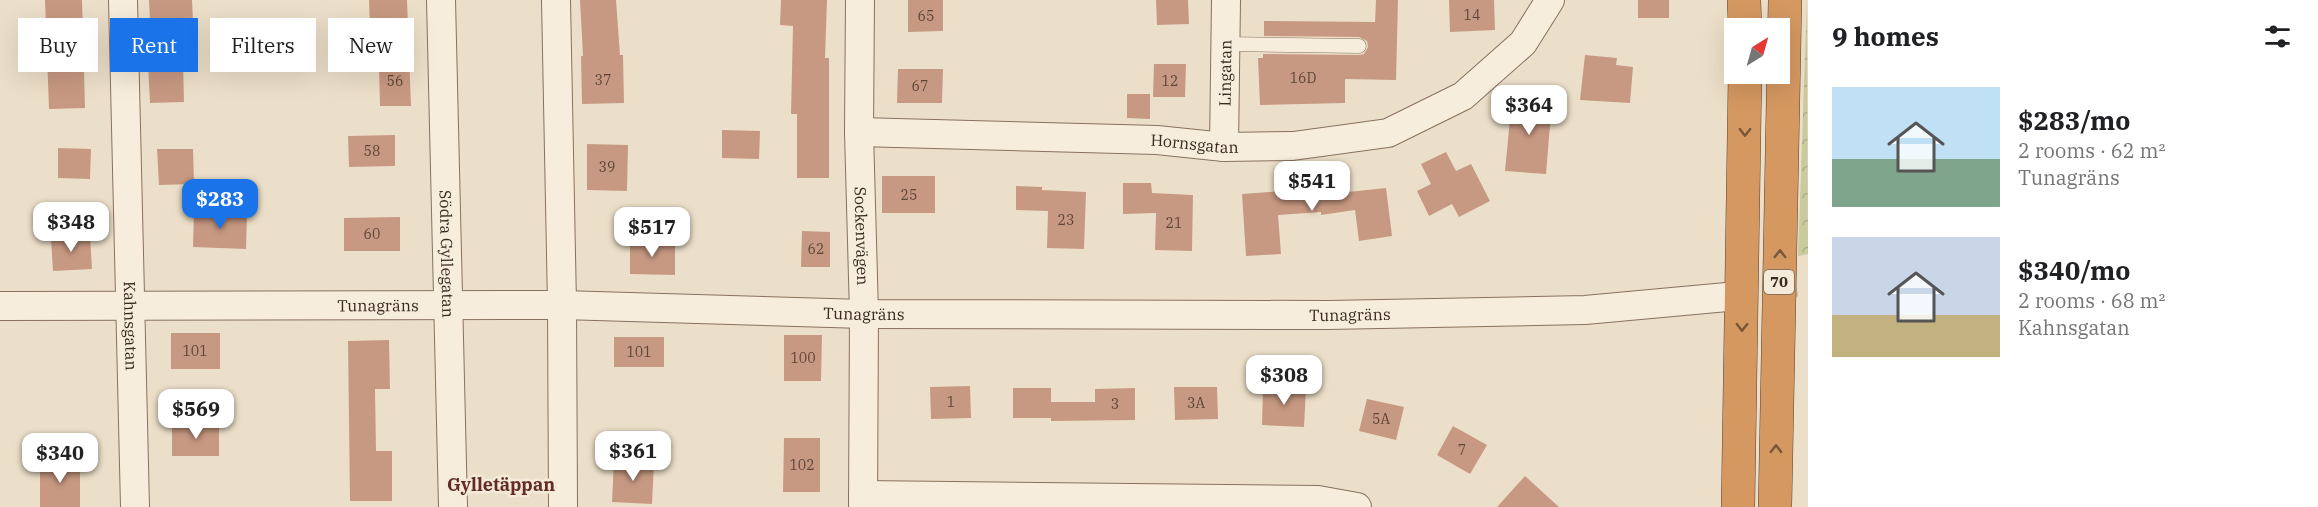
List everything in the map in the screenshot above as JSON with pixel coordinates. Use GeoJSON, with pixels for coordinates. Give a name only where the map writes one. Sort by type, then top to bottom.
{"type":"FeatureCollection","features":[{"type":"Feature","properties":{"kind":"highway"},"geometry":{"type":"LineString","coordinates":[[1744,0],[1745,18]]}},
{"type":"Feature","properties":{"kind":"highway","name":"70"},"geometry":{"type":"LineString","coordinates":[[1775,507],[1785,0]]}},
{"type":"Feature","properties":{"kind":"highway","name":"70"},"geometry":{"type":"LineString","coordinates":[[1738,507],[1745,84]]}},
{"type":"Feature","properties":{"kind":"street","name":"Kahnsgatan"},"geometry":{"type":"LineString","coordinates":[[123,0],[135,507]]}},
{"type":"Feature","properties":{"kind":"street","name":"Södra Gyllegatan"},"geometry":{"type":"LineString","coordinates":[[441,0],[453,507]]}},
{"type":"Feature","properties":{"kind":"street"},"geometry":{"type":"LineString","coordinates":[[556,0],[563,507]]}},
{"type":"Feature","properties":{"kind":"street","name":"Sockenvägen"},"geometry":{"type":"LineString","coordinates":[[860,0],[859,132],[864,314],[863,501]]}},
{"type":"Feature","properties":{"kind":"street","name":"Lingatan"},"geometry":{"type":"LineString","coordinates":[[1224,147],[1226,0]]}},
{"type":"Feature","properties":{"kind":"street","name":"Hornsgatan"},"geometry":{"type":"LineString","coordinates":[[859,132],[1157,140],[1224,147],[1293,146],[1388,133],[1463,96],[1523,43],[1550,0]]}},
{"type":"Feature","properties":{"kind":"street","name":"Tunagräns"},"geometry":{"type":"LineString","coordinates":[[0,306],[562,305],[864,314],[1328,315],[1550,311],[1728,297]]}},
{"type":"Feature","properties":{"kind":"street"},"geometry":{"type":"LineString","coordinates":[[863,501],[1318,500],[1357,507]]}},
{"type":"Feature","properties":{"kind":"lane"},"geometry":{"type":"LineString","coordinates":[[1227,44],[1359,45]]}},
{"type":"Feature","properties":{"kind":"green space"},"geometry":{"type":"Polygon","coordinates":[[[1807,0],[1808,254],[1798,256],[1807,0]]]}},
{"type":"Feature","properties":{"kind":"building"},"geometry":{"type":"Polygon","coordinates":[[[45,0],[82,0],[82,18],[46,18],[45,0]]]}},
{"type":"Feature","properties":{"kind":"building"},"geometry":{"type":"Polygon","coordinates":[[[149,0],[192,0],[193,18],[150,18],[149,0]]]}},
{"type":"Feature","properties":{"kind":"building"},"geometry":{"type":"Polygon","coordinates":[[[369,0],[407,0],[408,18],[370,18],[369,0]]]}},
{"type":"Feature","properties":{"kind":"building"},"geometry":{"type":"Polygon","coordinates":[[[580,0],[616,0],[620,55],[623,55],[624,103],[582,104],[581,56],[583,56],[580,0]]]}},
{"type":"Feature","properties":{"kind":"building"},"geometry":{"type":"Polygon","coordinates":[[[781,0],[827,0],[825,58],[829,58],[829,178],[797,178],[797,114],[791,114],[793,26],[780,25],[781,0]]]}},
{"type":"Feature","properties":{"kind":"building"},"geometry":{"type":"Polygon","coordinates":[[[908,0],[943,0],[943,31],[908,32],[908,0]]]}},
{"type":"Feature","properties":{"kind":"building"},"geometry":{"type":"Polygon","coordinates":[[[1156,0],[1188,0],[1189,24],[1157,25],[1156,0]]]}},
{"type":"Feature","properties":{"kind":"building"},"geometry":{"type":"Polygon","coordinates":[[[1376,0],[1398,0],[1396,80],[1345,79],[1345,103],[1260,105],[1258,58],[1263,58],[1263,54],[1359,55],[1364,54],[1368,47],[1367,41],[1359,37],[1264,36],[1264,21],[1375,22],[1376,0]]]}},
{"type":"Feature","properties":{"kind":"building"},"geometry":{"type":"Polygon","coordinates":[[[1449,0],[1494,0],[1495,30],[1450,32],[1449,0]]]}},
{"type":"Feature","properties":{"kind":"building"},"geometry":{"type":"Polygon","coordinates":[[[1638,0],[1669,0],[1669,18],[1638,18],[1638,0]]]}},
{"type":"Feature","properties":{"kind":"building"},"geometry":{"type":"Polygon","coordinates":[[[1585,55],[1617,58],[1616,65],[1633,67],[1630,103],[1580,100],[1585,55]]]}},
{"type":"Feature","properties":{"kind":"building"},"geometry":{"type":"Polygon","coordinates":[[[1154,64],[1186,64],[1185,97],[1153,97],[1154,64]]]}},
{"type":"Feature","properties":{"kind":"building"},"geometry":{"type":"Polygon","coordinates":[[[898,69],[943,69],[942,103],[897,103],[898,69]]]}},
{"type":"Feature","properties":{"kind":"building"},"geometry":{"type":"Polygon","coordinates":[[[48,72],[84,72],[85,108],[49,109],[48,72]]]}},
{"type":"Feature","properties":{"kind":"building"},"geometry":{"type":"Polygon","coordinates":[[[148,72],[183,72],[184,102],[150,103],[148,72]]]}},
{"type":"Feature","properties":{"kind":"building"},"geometry":{"type":"Polygon","coordinates":[[[379,72],[410,72],[411,106],[380,106],[379,72]]]}},
{"type":"Feature","properties":{"kind":"building"},"geometry":{"type":"Polygon","coordinates":[[[1127,94],[1150,94],[1150,119],[1127,118],[1127,94]]]}},
{"type":"Feature","properties":{"kind":"building"},"geometry":{"type":"Polygon","coordinates":[[[1512,98],[1552,101],[1546,174],[1505,171],[1512,98]]]}},
{"type":"Feature","properties":{"kind":"building"},"geometry":{"type":"Polygon","coordinates":[[[722,130],[760,131],[759,159],[722,158],[722,130]]]}},
{"type":"Feature","properties":{"kind":"building"},"geometry":{"type":"Polygon","coordinates":[[[395,135],[395,166],[349,167],[348,136],[395,135]]]}},
{"type":"Feature","properties":{"kind":"building"},"geometry":{"type":"Polygon","coordinates":[[[587,144],[628,145],[627,191],[587,190],[587,144]]]}},
{"type":"Feature","properties":{"kind":"building"},"geometry":{"type":"Polygon","coordinates":[[[58,148],[91,149],[90,179],[58,178],[58,148]]]}},
{"type":"Feature","properties":{"kind":"building"},"geometry":{"type":"Polygon","coordinates":[[[157,149],[193,149],[194,184],[159,185],[157,149]]]}},
{"type":"Feature","properties":{"kind":"building"},"geometry":{"type":"Polygon","coordinates":[[[1446,152],[1456,171],[1471,164],[1490,201],[1459,217],[1452,204],[1429,216],[1417,191],[1431,184],[1421,164],[1446,152]]]}},
{"type":"Feature","properties":{"kind":"building"},"geometry":{"type":"Polygon","coordinates":[[[882,176],[935,176],[935,213],[882,213],[882,176]]]}},
{"type":"Feature","properties":{"kind":"building"},"geometry":{"type":"Polygon","coordinates":[[[1347,179],[1348,192],[1386,188],[1392,236],[1359,241],[1355,210],[1321,215],[1321,212],[1278,215],[1281,254],[1246,256],[1242,194],[1282,191],[1282,185],[1347,179]]]}},
{"type":"Feature","properties":{"kind":"building"},"geometry":{"type":"Polygon","coordinates":[[[1123,183],[1151,183],[1152,193],[1193,195],[1192,251],[1155,250],[1156,213],[1123,214],[1123,183]]]}},
{"type":"Feature","properties":{"kind":"building"},"geometry":{"type":"Polygon","coordinates":[[[1016,186],[1086,192],[1084,249],[1047,248],[1048,211],[1016,210],[1016,186]]]}},
{"type":"Feature","properties":{"kind":"building"},"geometry":{"type":"Polygon","coordinates":[[[194,212],[247,214],[246,249],[193,247],[194,212]]]}},
{"type":"Feature","properties":{"kind":"building"},"geometry":{"type":"Polygon","coordinates":[[[400,217],[400,251],[344,251],[344,218],[400,217]]]}},
{"type":"Feature","properties":{"kind":"building"},"geometry":{"type":"Polygon","coordinates":[[[802,231],[830,232],[830,267],[801,267],[802,231]]]}},
{"type":"Feature","properties":{"kind":"building"},"geometry":{"type":"Polygon","coordinates":[[[90,236],[92,269],[53,271],[51,238],[90,236]]]}},
{"type":"Feature","properties":{"kind":"building"},"geometry":{"type":"Polygon","coordinates":[[[630,240],[675,241],[675,275],[630,274],[630,240]]]}},
{"type":"Feature","properties":{"kind":"building"},"geometry":{"type":"Polygon","coordinates":[[[171,333],[220,333],[220,369],[171,369],[171,333]]]}},
{"type":"Feature","properties":{"kind":"building"},"geometry":{"type":"Polygon","coordinates":[[[784,335],[822,335],[821,381],[784,381],[784,335]]]}},
{"type":"Feature","properties":{"kind":"building"},"geometry":{"type":"Polygon","coordinates":[[[614,337],[664,337],[664,367],[614,367],[614,337]]]}},
{"type":"Feature","properties":{"kind":"building"},"geometry":{"type":"Polygon","coordinates":[[[389,340],[390,389],[375,389],[376,451],[392,451],[392,501],[350,501],[348,341],[389,340]]]}},
{"type":"Feature","properties":{"kind":"building"},"geometry":{"type":"Polygon","coordinates":[[[970,386],[971,418],[931,419],[930,387],[970,386]]]}},
{"type":"Feature","properties":{"kind":"building"},"geometry":{"type":"Polygon","coordinates":[[[1263,386],[1306,388],[1304,427],[1262,425],[1263,386]]]}},
{"type":"Feature","properties":{"kind":"building"},"geometry":{"type":"Polygon","coordinates":[[[1174,387],[1217,387],[1218,419],[1175,420],[1174,387]]]}},
{"type":"Feature","properties":{"kind":"building"},"geometry":{"type":"Polygon","coordinates":[[[1013,388],[1051,388],[1051,402],[1095,402],[1095,389],[1135,388],[1135,420],[1051,421],[1051,418],[1013,418],[1013,388]]]}},
{"type":"Feature","properties":{"kind":"building"},"geometry":{"type":"Polygon","coordinates":[[[1367,399],[1404,407],[1396,440],[1359,431],[1367,399]]]}},
{"type":"Feature","properties":{"kind":"building"},"geometry":{"type":"Polygon","coordinates":[[[219,424],[219,456],[172,456],[172,425],[219,424]]]}},
{"type":"Feature","properties":{"kind":"building"},"geometry":{"type":"Polygon","coordinates":[[[1453,426],[1487,445],[1470,474],[1437,455],[1453,426]]]}},
{"type":"Feature","properties":{"kind":"building"},"geometry":{"type":"Polygon","coordinates":[[[784,438],[820,438],[820,492],[783,492],[784,438]]]}},
{"type":"Feature","properties":{"kind":"building"},"geometry":{"type":"Polygon","coordinates":[[[614,460],[654,462],[652,504],[612,502],[614,460]]]}},
{"type":"Feature","properties":{"kind":"building"},"geometry":{"type":"Polygon","coordinates":[[[80,461],[80,507],[40,507],[40,462],[80,461]]]}},
{"type":"Feature","properties":{"kind":"building"},"geometry":{"type":"Polygon","coordinates":[[[1525,476],[1559,507],[1497,507],[1525,476]]]}},
{"type":"Feature","properties":{"kind":"tunnel"},"geometry":{"type":"LineString","coordinates":[[1727,297],[1808,280]]}},
{"type":"Feature","properties":{"kind":"district","name":"Gylletäppan"},"geometry":{"type":"Point","coordinates":[501,485]}}]}
